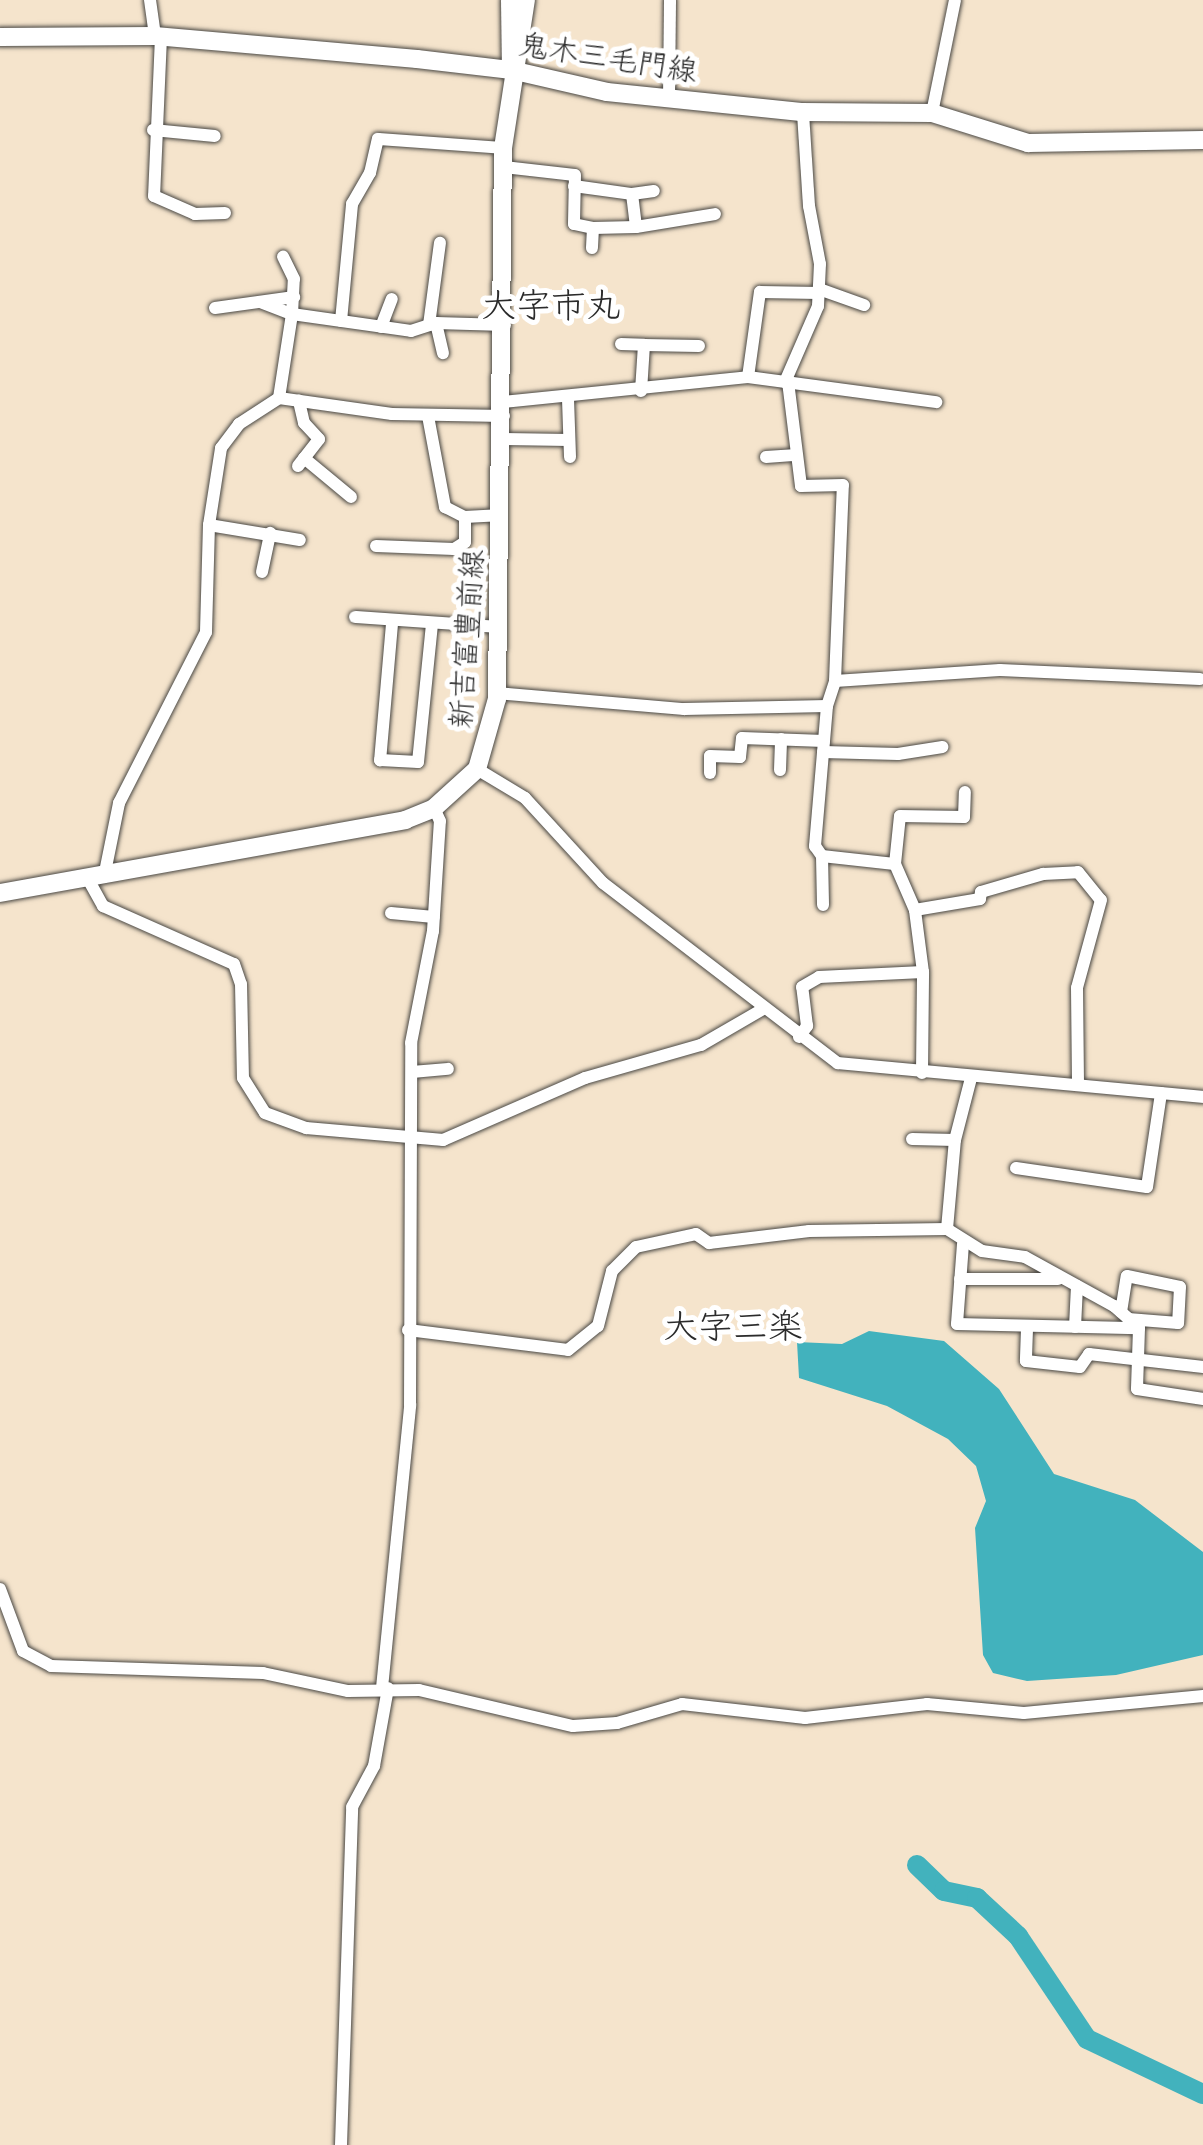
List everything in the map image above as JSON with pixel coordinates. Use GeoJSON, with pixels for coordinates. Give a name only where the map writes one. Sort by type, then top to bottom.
{"type":"FeatureCollection","features":[{"type":"Feature","properties":{"kind":"main road","name":"新吉富豊前線"},"geometry":{"type":"LineString","coordinates":[[0,894],[405,820],[434,808],[477,769],[492,735],[496,693],[504,439],[504,158],[512,70],[510,0]]}},
{"type":"Feature","properties":{"kind":"main road","name":"新吉富豊前線"},"geometry":{"type":"LineString","coordinates":[[512,70],[522,50],[526,0]]}},
{"type":"Feature","properties":{"kind":"main road","name":"鬼木三毛門線"},"geometry":{"type":"LineString","coordinates":[[0,37],[158,36],[512,70],[607,92],[803,112],[932,113],[1028,143],[1203,140]]}},
{"type":"Feature","properties":{"kind":"street"},"geometry":{"type":"LineString","coordinates":[[150,0],[158,36],[154,196],[160,203],[195,214],[226,213]]}},
{"type":"Feature","properties":{"kind":"street"},"geometry":{"type":"LineString","coordinates":[[669,97],[670,0]]}},
{"type":"Feature","properties":{"kind":"street"},"geometry":{"type":"LineString","coordinates":[[932,113],[955,0]]}},
{"type":"Feature","properties":{"kind":"street"},"geometry":{"type":"LineString","coordinates":[[803,112],[819,291],[786,382],[793,455],[800,486],[844,485],[834,682],[827,706],[815,846],[822,856],[823,905]]}},
{"type":"Feature","properties":{"kind":"street"},"geometry":{"type":"LineString","coordinates":[[153,130],[215,136]]}},
{"type":"Feature","properties":{"kind":"street"},"geometry":{"type":"LineString","coordinates":[[340,321],[352,204],[370,174],[378,139],[504,158],[575,175],[574,224],[592,228],[636,227],[715,214]]}},
{"type":"Feature","properties":{"kind":"street"},"geometry":{"type":"LineString","coordinates":[[574,186],[632,194],[654,191]]}},
{"type":"Feature","properties":{"kind":"street"},"geometry":{"type":"LineString","coordinates":[[632,194],[636,227]]}},
{"type":"Feature","properties":{"kind":"street"},"geometry":{"type":"LineString","coordinates":[[592,228],[592,248]]}},
{"type":"Feature","properties":{"kind":"street"},"geometry":{"type":"LineString","coordinates":[[440,243],[432,324],[442,353]]}},
{"type":"Feature","properties":{"kind":"street"},"geometry":{"type":"LineString","coordinates":[[284,256],[294,297],[278,398],[226,438],[209,526],[206,632],[120,803],[96,878],[104,906],[234,964],[242,990],[239,1064],[265,1113],[349,1135],[459,1136],[585,1078],[715,1039],[763,1010]]}},
{"type":"Feature","properties":{"kind":"street"},"geometry":{"type":"LineString","coordinates":[[748,376],[760,292],[819,291],[864,305]]}},
{"type":"Feature","properties":{"kind":"street"},"geometry":{"type":"LineString","coordinates":[[216,308],[294,297]]}},
{"type":"Feature","properties":{"kind":"street"},"geometry":{"type":"LineString","coordinates":[[382,327],[392,300]]}},
{"type":"Feature","properties":{"kind":"street"},"geometry":{"type":"LineString","coordinates":[[260,302],[292,314],[411,331],[432,324],[505,325]]}},
{"type":"Feature","properties":{"kind":"street"},"geometry":{"type":"LineString","coordinates":[[621,344],[699,346]]}},
{"type":"Feature","properties":{"kind":"street"},"geometry":{"type":"LineString","coordinates":[[641,391],[644,345]]}},
{"type":"Feature","properties":{"kind":"street"},"geometry":{"type":"LineString","coordinates":[[278,398],[428,416],[748,376],[936,402]]}},
{"type":"Feature","properties":{"kind":"street"},"geometry":{"type":"LineString","coordinates":[[568,399],[570,457]]}},
{"type":"Feature","properties":{"kind":"street"},"geometry":{"type":"LineString","coordinates":[[299,401],[304,423],[319,439],[301,462],[351,497]]}},
{"type":"Feature","properties":{"kind":"street"},"geometry":{"type":"LineString","coordinates":[[428,416],[445,507],[465,517],[502,515]]}},
{"type":"Feature","properties":{"kind":"street"},"geometry":{"type":"LineString","coordinates":[[504,439],[569,440]]}},
{"type":"Feature","properties":{"kind":"street"},"geometry":{"type":"LineString","coordinates":[[766,457],[793,455]]}},
{"type":"Feature","properties":{"kind":"street"},"geometry":{"type":"LineString","coordinates":[[376,546],[462,546],[465,517]]}},
{"type":"Feature","properties":{"kind":"street"},"geometry":{"type":"LineString","coordinates":[[209,526],[300,540]]}},
{"type":"Feature","properties":{"kind":"street"},"geometry":{"type":"LineString","coordinates":[[262,572],[270,534]]}},
{"type":"Feature","properties":{"kind":"street"},"geometry":{"type":"LineString","coordinates":[[355,617],[392,624],[497,628]]}},
{"type":"Feature","properties":{"kind":"street"},"geometry":{"type":"LineString","coordinates":[[392,624],[380,760],[418,762],[432,625]]}},
{"type":"Feature","properties":{"kind":"street"},"geometry":{"type":"LineString","coordinates":[[834,682],[1000,670],[1200,679]]}},
{"type":"Feature","properties":{"kind":"street"},"geometry":{"type":"LineString","coordinates":[[496,693],[684,708],[827,706]]}},
{"type":"Feature","properties":{"kind":"street"},"geometry":{"type":"LineString","coordinates":[[710,773],[710,756],[740,757],[742,738],[898,754],[942,747]]}},
{"type":"Feature","properties":{"kind":"street"},"geometry":{"type":"LineString","coordinates":[[780,770],[781,740]]}},
{"type":"Feature","properties":{"kind":"street"},"geometry":{"type":"LineString","coordinates":[[477,769],[525,798],[602,883],[799,1038],[857,1070],[1203,1098]]}},
{"type":"Feature","properties":{"kind":"street"},"geometry":{"type":"LineString","coordinates":[[922,1074],[923,972],[915,910],[895,864],[900,816],[964,816],[964,792]]}},
{"type":"Feature","properties":{"kind":"street"},"geometry":{"type":"LineString","coordinates":[[341,2145],[352,1807],[374,1766],[385,1688],[410,1406],[408,1330],[414,1138],[410,1043],[434,917],[440,820],[434,808]]}},
{"type":"Feature","properties":{"kind":"street"},"geometry":{"type":"LineString","coordinates":[[822,856],[895,864]]}},
{"type":"Feature","properties":{"kind":"street"},"geometry":{"type":"LineString","coordinates":[[915,910],[980,898],[981,892],[1043,874],[1078,872],[1102,900],[1076,988],[1078,1086]]}},
{"type":"Feature","properties":{"kind":"street"},"geometry":{"type":"LineString","coordinates":[[391,914],[434,917]]}},
{"type":"Feature","properties":{"kind":"street"},"geometry":{"type":"LineString","coordinates":[[799,1038],[807,1026],[802,987],[819,978],[923,972]]}},
{"type":"Feature","properties":{"kind":"street"},"geometry":{"type":"LineString","coordinates":[[412,1072],[448,1069]]}},
{"type":"Feature","properties":{"kind":"street"},"geometry":{"type":"LineString","coordinates":[[946,1229],[955,1140],[971,1078]]}},
{"type":"Feature","properties":{"kind":"street"},"geometry":{"type":"LineString","coordinates":[[1016,1168],[1147,1187],[1161,1093]]}},
{"type":"Feature","properties":{"kind":"street"},"geometry":{"type":"LineString","coordinates":[[912,1139],[955,1140]]}},
{"type":"Feature","properties":{"kind":"street"},"geometry":{"type":"LineString","coordinates":[[408,1330],[568,1350],[598,1326],[612,1271],[636,1247],[696,1234],[708,1243],[809,1231],[946,1229],[963,1244],[1025,1257],[1130,1320]]}},
{"type":"Feature","properties":{"kind":"street"},"geometry":{"type":"LineString","coordinates":[[963,1244],[957,1324],[1027,1329],[1130,1320],[1178,1323],[1180,1287],[1127,1276],[1130,1320],[1139,1358],[1136,1389],[1203,1399]]}},
{"type":"Feature","properties":{"kind":"street"},"geometry":{"type":"LineString","coordinates":[[960,1278],[1062,1279]]}},
{"type":"Feature","properties":{"kind":"street"},"geometry":{"type":"LineString","coordinates":[[1074,1327],[1077,1286]]}},
{"type":"Feature","properties":{"kind":"street"},"geometry":{"type":"LineString","coordinates":[[1027,1329],[1026,1361],[1080,1367],[1089,1354],[1203,1367]]}},
{"type":"Feature","properties":{"kind":"street"},"geometry":{"type":"LineString","coordinates":[[0,1589],[23,1650],[51,1666],[264,1673],[348,1691],[385,1688],[595,1726],[682,1704],[806,1718],[927,1704],[1024,1713],[1203,1696]]}},
{"type":"Feature","properties":{"kind":"water"},"geometry":{"type":"Polygon","coordinates":[[[869,1331],[944,1341],[999,1389],[1054,1474],[1135,1500],[1203,1552],[1203,1655],[1116,1675],[1027,1681],[993,1673],[983,1655],[975,1528],[986,1501],[976,1466],[948,1439],[887,1406],[799,1378],[797,1342],[842,1344],[869,1331]]]}},
{"type":"Feature","properties":{"kind":"waterway"},"geometry":{"type":"LineString","coordinates":[[917,1865],[944,1891],[977,1898],[1018,1936],[1087,2039],[1203,2094]]}},
{"type":"Feature","properties":{"kind":"district","name":"大字市丸"},"geometry":{"type":"Point","coordinates":[551,305]}},
{"type":"Feature","properties":{"kind":"district","name":"大字三楽"},"geometry":{"type":"Point","coordinates":[733,1326]}}]}
